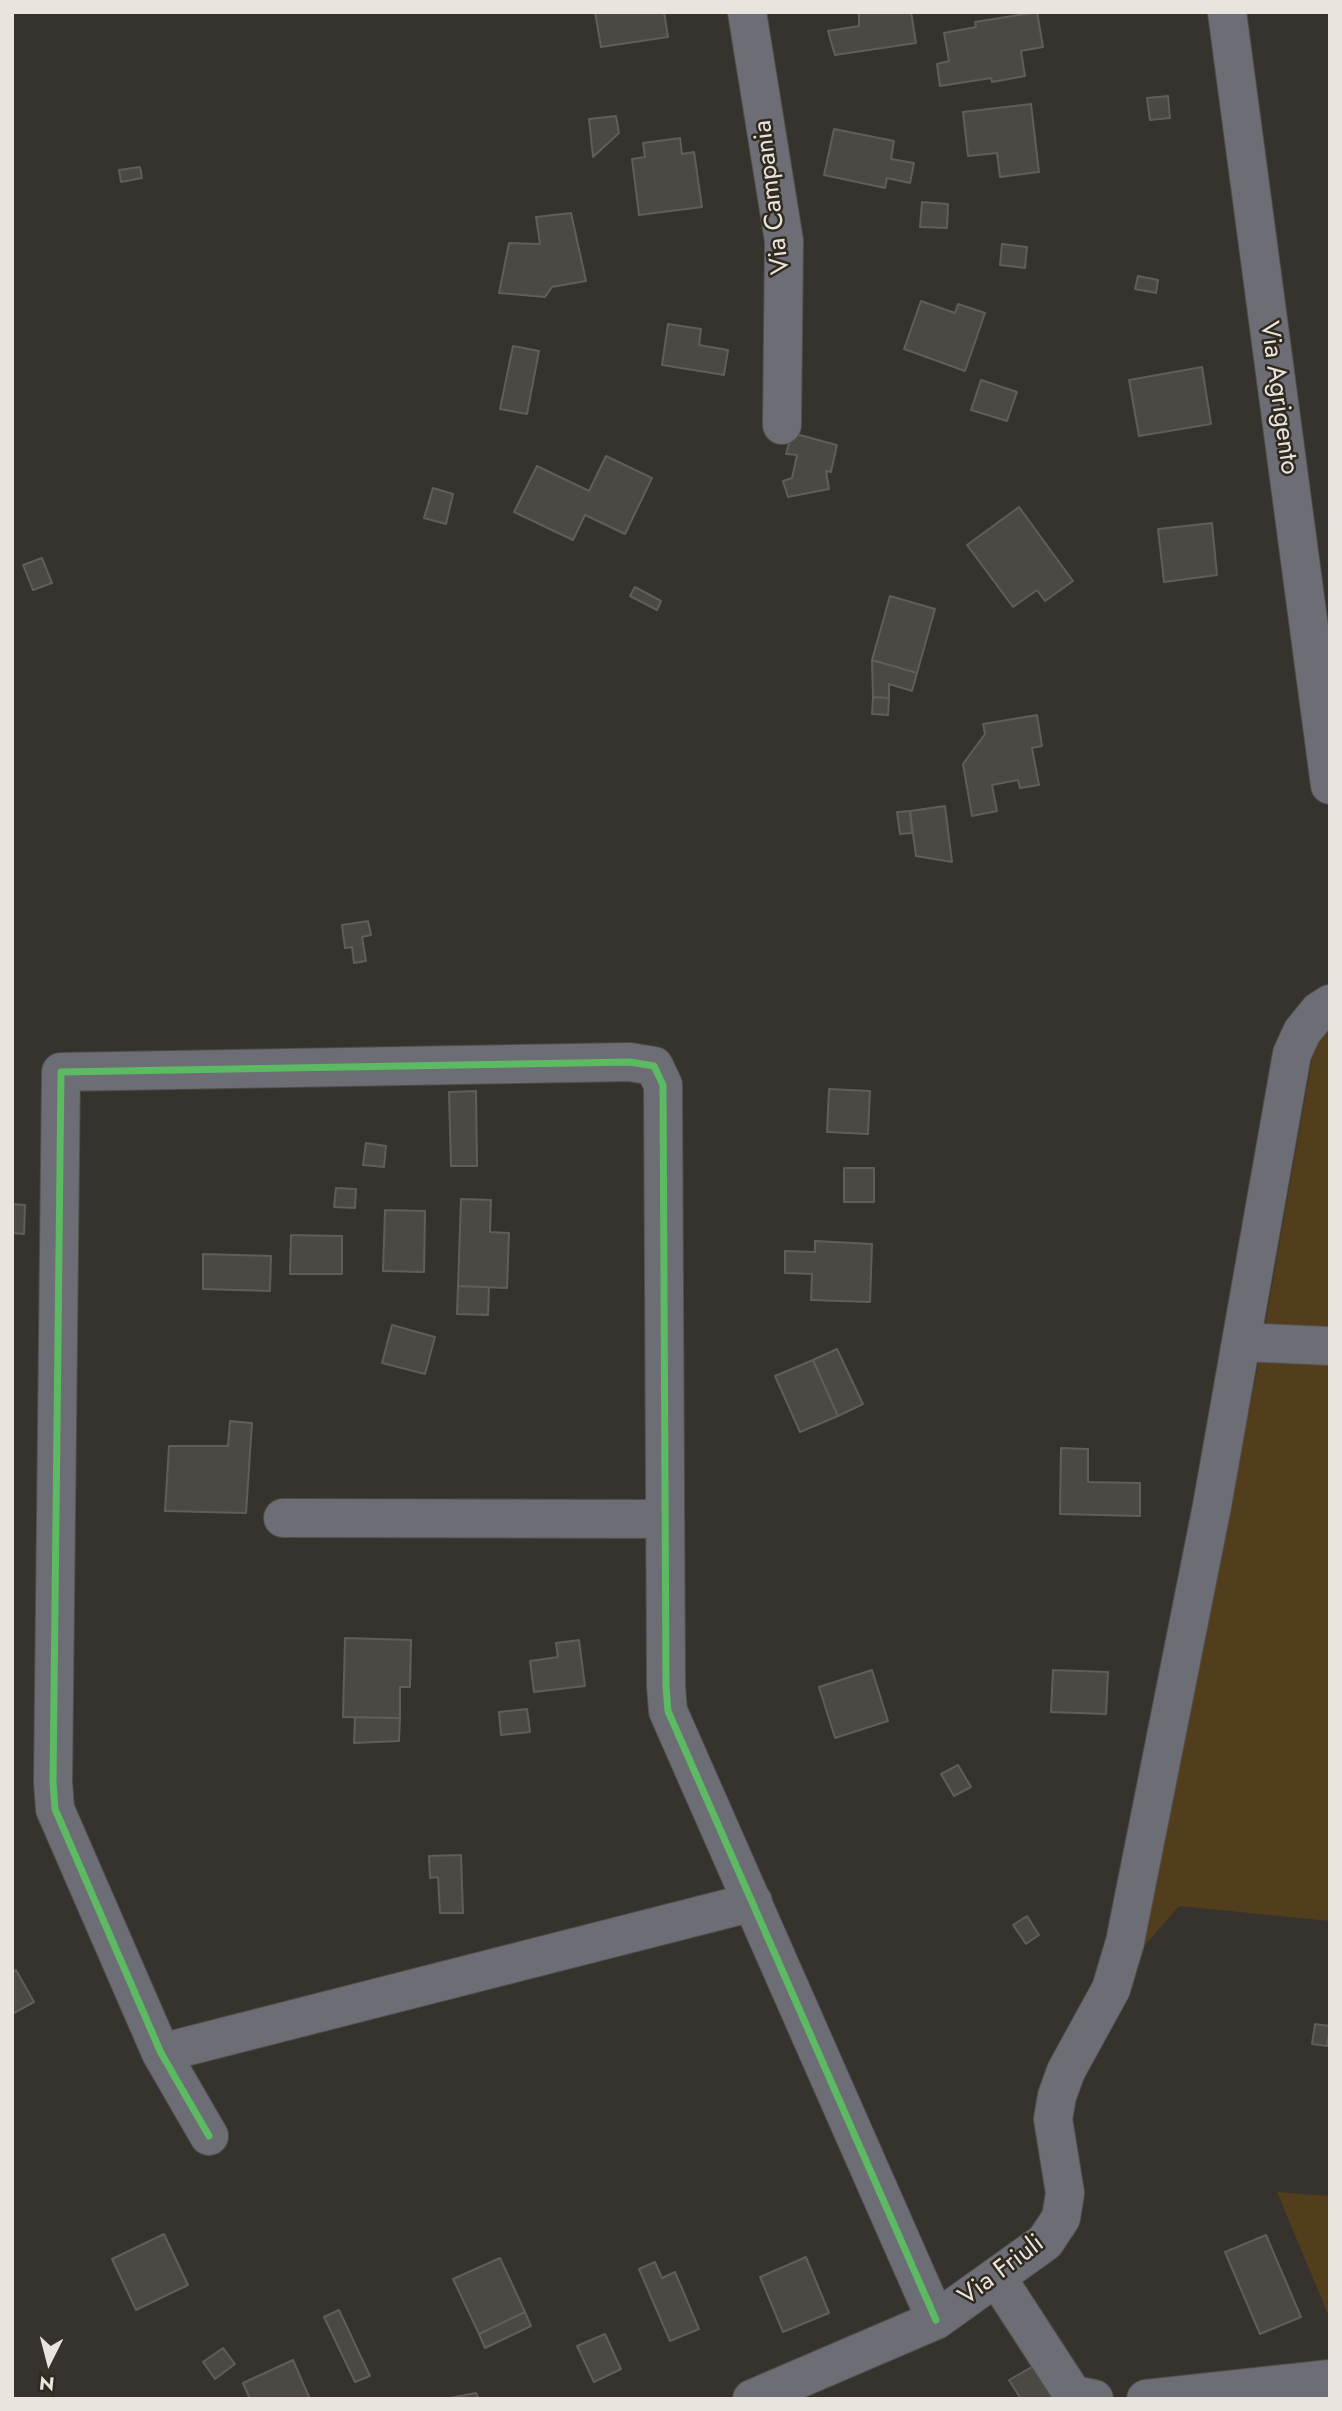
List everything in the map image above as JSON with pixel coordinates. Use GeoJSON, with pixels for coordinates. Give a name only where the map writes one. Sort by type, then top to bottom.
{"type":"FeatureCollection","features":[{"type":"Feature","properties":{"kind":"street","name":"Via Campania"},"geometry":{"type":"LineString","coordinates":[[747,12],[784,241],[782,425]]}},
{"type":"Feature","properties":{"kind":"street","name":"Via Agrigento"},"geometry":{"type":"LineString","coordinates":[[1227,12],[1330,785]]}},
{"type":"Feature","properties":{"kind":"street","name":"Via Friuli"},"geometry":{"type":"LineString","coordinates":[[752,2399],[936,2320],[1045,2242],[1061,2218],[1065,2193],[1053,2119],[1056,2096],[1066,2071],[1111,1989],[1128,1928],[1210,1520],[1292,1054],[1302,1031],[1319,1011],[1330,1004]]}},
{"type":"Feature","properties":{"kind":"street"},"geometry":{"type":"LineString","coordinates":[[209,2136],[161,2053],[55,1810],[53,1783],[61,1072],[630,1062],[654,1066],[663,1085],[664,1519],[668,1711],[936,2320]]}},
{"type":"Feature","properties":{"kind":"street"},"geometry":{"type":"LineString","coordinates":[[1241,1342],[1330,1346]]}},
{"type":"Feature","properties":{"kind":"street"},"geometry":{"type":"LineString","coordinates":[[284,1517],[664,1519]]}},
{"type":"Feature","properties":{"kind":"street"},"geometry":{"type":"LineString","coordinates":[[161,2053],[753,1902]]}},
{"type":"Feature","properties":{"kind":"street"},"geometry":{"type":"LineString","coordinates":[[997,2278],[1073,2395],[1094,2399]]}},
{"type":"Feature","properties":{"kind":"street"},"geometry":{"type":"LineString","coordinates":[[1146,2399],[1330,2379]]}},
{"type":"Feature","properties":{"kind":"shaded area"},"geometry":{"type":"Polygon","coordinates":[[[1330,1028],[1330,1334],[1264,1331],[1312,1059],[1318,1040],[1330,1028]]]}},
{"type":"Feature","properties":{"kind":"shaded area"},"geometry":{"type":"Polygon","coordinates":[[[1259,1361],[1330,1364],[1330,1921],[1179,1906],[1140,1951],[1259,1361]]]}},
{"type":"Feature","properties":{"kind":"shaded area"},"geometry":{"type":"Polygon","coordinates":[[[1277,2192],[1330,2196],[1330,2319],[1277,2192]]]}},
{"type":"Feature","properties":{"kind":"building"},"geometry":{"type":"Polygon","coordinates":[[[595,12],[664,12],[668,37],[601,47],[595,12]]]}},
{"type":"Feature","properties":{"kind":"building"},"geometry":{"type":"Polygon","coordinates":[[[859,12],[911,12],[916,43],[835,55],[828,31],[859,26],[859,12]]]}},
{"type":"Feature","properties":{"kind":"building"},"geometry":{"type":"Polygon","coordinates":[[[1037,12],[1043,47],[1021,51],[1025,76],[992,82],[991,78],[940,86],[937,64],[949,61],[944,33],[976,27],[975,22],[1037,12]]]}},
{"type":"Feature","properties":{"kind":"building"},"geometry":{"type":"Polygon","coordinates":[[[1168,96],[1170,118],[1150,120],[1147,98],[1168,96]]]}},
{"type":"Feature","properties":{"kind":"building"},"geometry":{"type":"Polygon","coordinates":[[[1031,104],[1039,172],[1000,177],[997,153],[968,156],[963,112],[1031,104]]]}},
{"type":"Feature","properties":{"kind":"building"},"geometry":{"type":"Polygon","coordinates":[[[616,116],[619,133],[593,157],[589,119],[616,116]]]}},
{"type":"Feature","properties":{"kind":"building"},"geometry":{"type":"Polygon","coordinates":[[[834,129],[894,141],[891,159],[914,163],[910,183],[887,178],[885,188],[824,175],[834,129]]]}},
{"type":"Feature","properties":{"kind":"building"},"geometry":{"type":"Polygon","coordinates":[[[680,138],[682,154],[694,152],[702,207],[639,215],[632,159],[645,157],[643,143],[680,138]]]}},
{"type":"Feature","properties":{"kind":"building"},"geometry":{"type":"Polygon","coordinates":[[[140,167],[142,178],[121,182],[119,170],[140,167]]]}},
{"type":"Feature","properties":{"kind":"building"},"geometry":{"type":"Polygon","coordinates":[[[922,202],[948,204],[947,228],[920,227],[922,202]]]}},
{"type":"Feature","properties":{"kind":"building"},"geometry":{"type":"Polygon","coordinates":[[[571,213],[586,281],[552,287],[545,297],[499,293],[509,243],[540,244],[536,217],[571,213]]]}},
{"type":"Feature","properties":{"kind":"building"},"geometry":{"type":"Polygon","coordinates":[[[1002,244],[1027,247],[1025,268],[1000,265],[1002,244]]]}},
{"type":"Feature","properties":{"kind":"building"},"geometry":{"type":"Polygon","coordinates":[[[1138,276],[1158,280],[1156,293],[1135,289],[1138,276]]]}},
{"type":"Feature","properties":{"kind":"building"},"geometry":{"type":"Polygon","coordinates":[[[921,301],[955,313],[958,304],[985,313],[965,371],[904,349],[921,301]]]}},
{"type":"Feature","properties":{"kind":"building"},"geometry":{"type":"Polygon","coordinates":[[[668,324],[701,329],[699,345],[728,350],[724,375],[662,365],[668,324]]]}},
{"type":"Feature","properties":{"kind":"building"},"geometry":{"type":"Polygon","coordinates":[[[513,346],[539,351],[527,414],[500,409],[513,346]]]}},
{"type":"Feature","properties":{"kind":"building"},"geometry":{"type":"Polygon","coordinates":[[[1202,367],[1211,424],[1139,436],[1129,380],[1202,367]]]}},
{"type":"Feature","properties":{"kind":"building"},"geometry":{"type":"Polygon","coordinates":[[[981,380],[1017,392],[1007,421],[971,410],[981,380]]]}},
{"type":"Feature","properties":{"kind":"building"},"geometry":{"type":"Polygon","coordinates":[[[792,433],[837,445],[831,472],[826,471],[829,489],[788,497],[783,481],[792,478],[797,455],[786,454],[792,433]]]}},
{"type":"Feature","properties":{"kind":"building"},"geometry":{"type":"Polygon","coordinates":[[[606,456],[652,478],[625,534],[585,515],[573,540],[514,512],[537,466],[589,491],[606,456]]]}},
{"type":"Feature","properties":{"kind":"building"},"geometry":{"type":"Polygon","coordinates":[[[433,488],[453,494],[446,524],[424,518],[433,488]]]}},
{"type":"Feature","properties":{"kind":"building"},"geometry":{"type":"Polygon","coordinates":[[[1019,507],[1073,581],[1045,601],[1037,590],[1013,607],[967,545],[1019,507]]]}},
{"type":"Feature","properties":{"kind":"building"},"geometry":{"type":"Polygon","coordinates":[[[1212,523],[1217,575],[1164,582],[1158,529],[1212,523]]]}},
{"type":"Feature","properties":{"kind":"building"},"geometry":{"type":"Polygon","coordinates":[[[42,558],[52,583],[33,590],[23,565],[42,558]]]}},
{"type":"Feature","properties":{"kind":"building"},"geometry":{"type":"Polygon","coordinates":[[[635,587],[661,601],[657,610],[630,596],[635,587]]]}},
{"type":"Feature","properties":{"kind":"building"},"geometry":{"type":"Polygon","coordinates":[[[890,596],[935,609],[917,673],[872,660],[890,596]]]}},
{"type":"Feature","properties":{"kind":"building"},"geometry":{"type":"Polygon","coordinates":[[[872,660],[917,673],[912,691],[889,684],[889,698],[873,697],[872,660]]]}},
{"type":"Feature","properties":{"kind":"building"},"geometry":{"type":"Polygon","coordinates":[[[873,697],[889,698],[888,715],[872,714],[873,697]]]}},
{"type":"Feature","properties":{"kind":"building"},"geometry":{"type":"Polygon","coordinates":[[[1037,715],[1042,746],[1032,748],[1039,785],[1020,788],[1018,780],[992,785],[997,811],[972,816],[963,764],[985,734],[983,724],[1037,715]]]}},
{"type":"Feature","properties":{"kind":"building"},"geometry":{"type":"Polygon","coordinates":[[[945,806],[952,862],[916,856],[910,811],[945,806]]]}},
{"type":"Feature","properties":{"kind":"building"},"geometry":{"type":"Polygon","coordinates":[[[910,811],[912,833],[900,834],[897,812],[910,811]]]}},
{"type":"Feature","properties":{"kind":"building"},"geometry":{"type":"Polygon","coordinates":[[[368,921],[371,935],[362,937],[366,961],[354,963],[352,947],[345,948],[342,925],[368,921]]]}},
{"type":"Feature","properties":{"kind":"building"},"geometry":{"type":"Polygon","coordinates":[[[829,1089],[870,1091],[868,1134],[827,1132],[829,1089]]]}},
{"type":"Feature","properties":{"kind":"building"},"geometry":{"type":"Polygon","coordinates":[[[476,1091],[477,1166],[451,1166],[449,1092],[476,1091]]]}},
{"type":"Feature","properties":{"kind":"building"},"geometry":{"type":"Polygon","coordinates":[[[366,1143],[386,1146],[384,1167],[363,1165],[366,1143]]]}},
{"type":"Feature","properties":{"kind":"building"},"geometry":{"type":"Polygon","coordinates":[[[844,1168],[874,1168],[874,1202],[844,1202],[844,1168]]]}},
{"type":"Feature","properties":{"kind":"building"},"geometry":{"type":"Polygon","coordinates":[[[336,1188],[356,1189],[355,1208],[334,1207],[336,1188]]]}},
{"type":"Feature","properties":{"kind":"building"},"geometry":{"type":"Polygon","coordinates":[[[461,1199],[491,1200],[490,1232],[509,1233],[507,1288],[458,1286],[461,1199]]]}},
{"type":"Feature","properties":{"kind":"building"},"geometry":{"type":"Polygon","coordinates":[[[12,1204],[25,1205],[24,1234],[12,1233],[12,1204]]]}},
{"type":"Feature","properties":{"kind":"building"},"geometry":{"type":"Polygon","coordinates":[[[385,1210],[425,1211],[424,1272],[383,1271],[385,1210]]]}},
{"type":"Feature","properties":{"kind":"building"},"geometry":{"type":"Polygon","coordinates":[[[291,1235],[342,1236],[342,1274],[290,1274],[291,1235]]]}},
{"type":"Feature","properties":{"kind":"building"},"geometry":{"type":"Polygon","coordinates":[[[815,1241],[872,1244],[870,1302],[811,1300],[812,1274],[785,1273],[785,1251],[815,1252],[815,1241]]]}},
{"type":"Feature","properties":{"kind":"building"},"geometry":{"type":"Polygon","coordinates":[[[203,1254],[271,1256],[270,1291],[203,1289],[203,1254]]]}},
{"type":"Feature","properties":{"kind":"building"},"geometry":{"type":"Polygon","coordinates":[[[458,1286],[489,1287],[488,1315],[457,1314],[458,1286]]]}},
{"type":"Feature","properties":{"kind":"building"},"geometry":{"type":"Polygon","coordinates":[[[392,1325],[435,1337],[425,1374],[382,1363],[392,1325]]]}},
{"type":"Feature","properties":{"kind":"building"},"geometry":{"type":"Polygon","coordinates":[[[837,1349],[863,1404],[838,1416],[813,1360],[837,1349]]]}},
{"type":"Feature","properties":{"kind":"building"},"geometry":{"type":"Polygon","coordinates":[[[813,1360],[838,1416],[800,1432],[775,1376],[813,1360]]]}},
{"type":"Feature","properties":{"kind":"building"},"geometry":{"type":"Polygon","coordinates":[[[230,1421],[252,1423],[246,1513],[165,1511],[169,1446],[228,1446],[230,1421]]]}},
{"type":"Feature","properties":{"kind":"building"},"geometry":{"type":"Polygon","coordinates":[[[1061,1448],[1088,1449],[1088,1482],[1140,1483],[1140,1516],[1060,1514],[1061,1448]]]}},
{"type":"Feature","properties":{"kind":"building"},"geometry":{"type":"Polygon","coordinates":[[[345,1638],[411,1640],[410,1687],[400,1687],[400,1718],[343,1717],[345,1638]]]}},
{"type":"Feature","properties":{"kind":"building"},"geometry":{"type":"Polygon","coordinates":[[[579,1640],[585,1686],[534,1692],[530,1661],[558,1657],[556,1643],[579,1640]]]}},
{"type":"Feature","properties":{"kind":"building"},"geometry":{"type":"Polygon","coordinates":[[[872,1670],[888,1721],[835,1738],[819,1687],[872,1670]]]}},
{"type":"Feature","properties":{"kind":"building"},"geometry":{"type":"Polygon","coordinates":[[[1053,1670],[1108,1672],[1106,1714],[1051,1712],[1053,1670]]]}},
{"type":"Feature","properties":{"kind":"building"},"geometry":{"type":"Polygon","coordinates":[[[527,1709],[530,1732],[501,1735],[499,1712],[527,1709]]]}},
{"type":"Feature","properties":{"kind":"building"},"geometry":{"type":"Polygon","coordinates":[[[355,1717],[400,1718],[399,1741],[354,1743],[355,1717]]]}},
{"type":"Feature","properties":{"kind":"building"},"geometry":{"type":"Polygon","coordinates":[[[958,1765],[971,1787],[954,1796],[941,1774],[958,1765]]]}},
{"type":"Feature","properties":{"kind":"building"},"geometry":{"type":"Polygon","coordinates":[[[461,1855],[463,1913],[440,1913],[438,1877],[430,1878],[429,1856],[461,1855]]]}},
{"type":"Feature","properties":{"kind":"building"},"geometry":{"type":"Polygon","coordinates":[[[1027,1916],[1039,1935],[1026,1944],[1013,1925],[1027,1916]]]}},
{"type":"Feature","properties":{"kind":"building"},"geometry":{"type":"Polygon","coordinates":[[[16,1970],[34,2002],[12,2014],[12,1973],[16,1970]]]}},
{"type":"Feature","properties":{"kind":"building"},"geometry":{"type":"Polygon","coordinates":[[[1315,2024],[1330,2026],[1327,2046],[1312,2044],[1315,2024]]]}},
{"type":"Feature","properties":{"kind":"building"},"geometry":{"type":"Polygon","coordinates":[[[164,2234],[188,2285],[136,2310],[112,2259],[164,2234]]]}},
{"type":"Feature","properties":{"kind":"building"},"geometry":{"type":"Polygon","coordinates":[[[1266,2235],[1301,2317],[1260,2334],[1225,2252],[1266,2235]]]}},
{"type":"Feature","properties":{"kind":"building"},"geometry":{"type":"Polygon","coordinates":[[[806,2257],[829,2313],[783,2332],[760,2277],[806,2257]]]}},
{"type":"Feature","properties":{"kind":"building"},"geometry":{"type":"Polygon","coordinates":[[[500,2258],[525,2312],[479,2334],[453,2279],[500,2258]]]}},
{"type":"Feature","properties":{"kind":"building"},"geometry":{"type":"Polygon","coordinates":[[[655,2262],[662,2278],[675,2272],[699,2329],[670,2341],[639,2269],[655,2262]]]}},
{"type":"Feature","properties":{"kind":"building"},"geometry":{"type":"Polygon","coordinates":[[[339,2310],[370,2376],[355,2382],[324,2317],[339,2310]]]}},
{"type":"Feature","properties":{"kind":"building"},"geometry":{"type":"Polygon","coordinates":[[[525,2312],[531,2326],[485,2348],[479,2334],[525,2312]]]}},
{"type":"Feature","properties":{"kind":"building"},"geometry":{"type":"Polygon","coordinates":[[[605,2334],[621,2369],[594,2382],[577,2346],[605,2334]]]}},
{"type":"Feature","properties":{"kind":"building"},"geometry":{"type":"Polygon","coordinates":[[[223,2348],[235,2364],[215,2379],[203,2362],[223,2348]]]}},
{"type":"Feature","properties":{"kind":"building"},"geometry":{"type":"Polygon","coordinates":[[[293,2360],[310,2399],[250,2399],[243,2383],[293,2360]]]}},
{"type":"Feature","properties":{"kind":"building"},"geometry":{"type":"Polygon","coordinates":[[[1035,2365],[1056,2399],[1021,2399],[1009,2380],[1035,2365]]]}},
{"type":"Feature","properties":{"kind":"building"},"geometry":{"type":"Polygon","coordinates":[[[476,2393],[479,2399],[444,2399],[476,2393]]]}},
{"type":"Feature","properties":{"kind":"cycle path"},"geometry":{"type":"LineString","coordinates":[[209,2136],[161,2053],[55,1809],[53,1782],[61,1072],[630,1062],[654,1066],[663,1085],[668,1711],[936,2320]]}}]}
